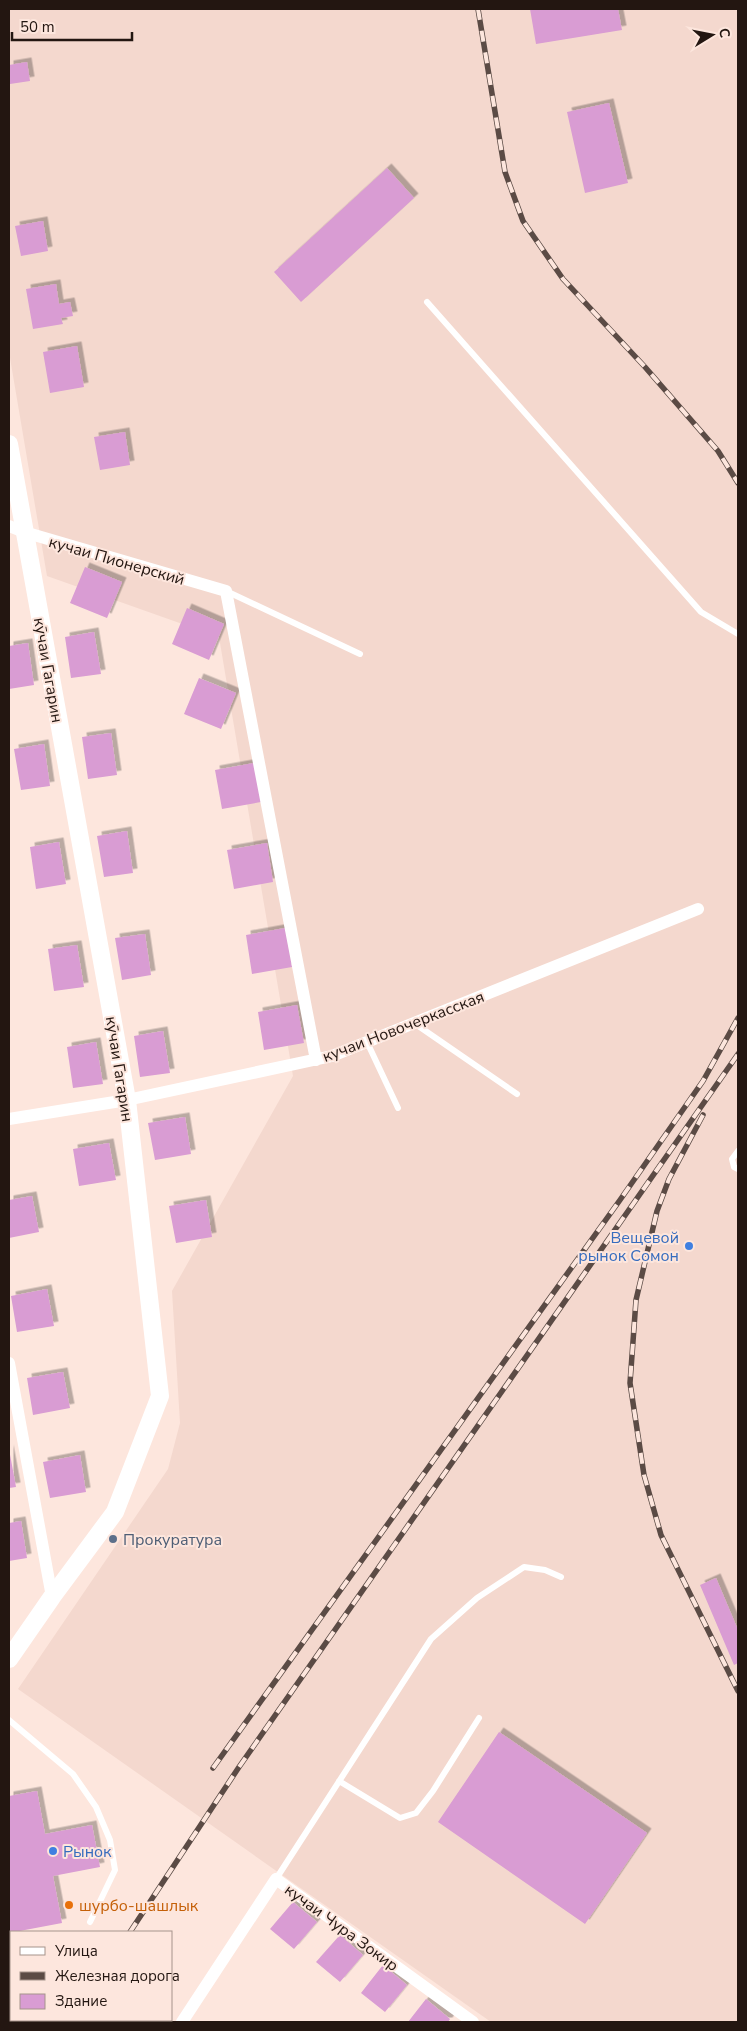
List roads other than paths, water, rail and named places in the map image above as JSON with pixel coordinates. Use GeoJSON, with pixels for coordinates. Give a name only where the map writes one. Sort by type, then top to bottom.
{"type":"FeatureCollection","features":[{"type":"Feature","properties":{"kind":"main road","name":"кӯчаи Гагарин"},"geometry":{"type":"LineString","coordinates":[[9,444],[16,529],[127,1100],[160,1396],[115,1512],[52,1596],[9,1658]]}},
{"type":"Feature","properties":{"kind":"street","name":"кучаи Пионерский"},"geometry":{"type":"LineString","coordinates":[[16,529],[226,592]]}},
{"type":"Feature","properties":{"kind":"street"},"geometry":{"type":"LineString","coordinates":[[226,592],[316,1060]]}},
{"type":"Feature","properties":{"kind":"street","name":"кучаи Новочеркасская"},"geometry":{"type":"LineString","coordinates":[[9,1119],[127,1100],[332,1056],[698,909]]}},
{"type":"Feature","properties":{"kind":"street"},"geometry":{"type":"LineString","coordinates":[[9,1363],[52,1596]]}},
{"type":"Feature","properties":{"kind":"street","name":"кучаи Чура Зокир"},"geometry":{"type":"LineString","coordinates":[[182,2022],[276,1880],[474,2022]]}},
{"type":"Feature","properties":{"kind":"lane"},"geometry":{"type":"LineString","coordinates":[[427,302],[701,612],[738,634]]}},
{"type":"Feature","properties":{"kind":"lane"},"geometry":{"type":"LineString","coordinates":[[226,592],[360,654]]}},
{"type":"Feature","properties":{"kind":"lane"},"geometry":{"type":"LineString","coordinates":[[414,1023],[517,1094]]}},
{"type":"Feature","properties":{"kind":"lane"},"geometry":{"type":"LineString","coordinates":[[367,1042],[398,1108]]}},
{"type":"Feature","properties":{"kind":"lane"},"geometry":{"type":"LineString","coordinates":[[738,1151],[732,1159],[734,1167],[738,1169]]}},
{"type":"Feature","properties":{"kind":"lane"},"geometry":{"type":"LineString","coordinates":[[276,1880],[430,1639],[477,1598],[524,1567],[546,1570],[561,1577]]}},
{"type":"Feature","properties":{"kind":"lane"},"geometry":{"type":"LineString","coordinates":[[339,1781],[400,1818],[416,1813],[433,1791],[479,1718]]}},
{"type":"Feature","properties":{"kind":"lane"},"geometry":{"type":"LineString","coordinates":[[9,1720],[72,1774],[96,1807],[110,1840],[115,1870],[90,1922]]}},
{"type":"Feature","properties":{"kind":"railway"},"geometry":{"type":"LineString","coordinates":[[478,9],[505,172],[523,221],[563,279],[645,367],[718,451],[738,483]]}},
{"type":"Feature","properties":{"kind":"railway"},"geometry":{"type":"LineString","coordinates":[[213,1768],[620,1200],[703,1081],[738,1018]]}},
{"type":"Feature","properties":{"kind":"railway"},"geometry":{"type":"LineString","coordinates":[[131,1931],[239,1767],[738,1054]]}},
{"type":"Feature","properties":{"kind":"railway"},"geometry":{"type":"LineString","coordinates":[[703,1115],[669,1179],[657,1211],[636,1300],[630,1383],[644,1475],[661,1535],[738,1691]]}},
{"type":"Feature","properties":{"kind":"place","name":"Вещевой рынок Сомон"},"geometry":{"type":"Point","coordinates":[689,1246]}},
{"type":"Feature","properties":{"kind":"place","name":"Прокуратура"},"geometry":{"type":"Point","coordinates":[113,1539]}},
{"type":"Feature","properties":{"kind":"place","name":"Рынок"},"geometry":{"type":"Point","coordinates":[53,1851]}},
{"type":"Feature","properties":{"kind":"place","name":"шурбо-шашлык"},"geometry":{"type":"Point","coordinates":[69,1905]}}]}
